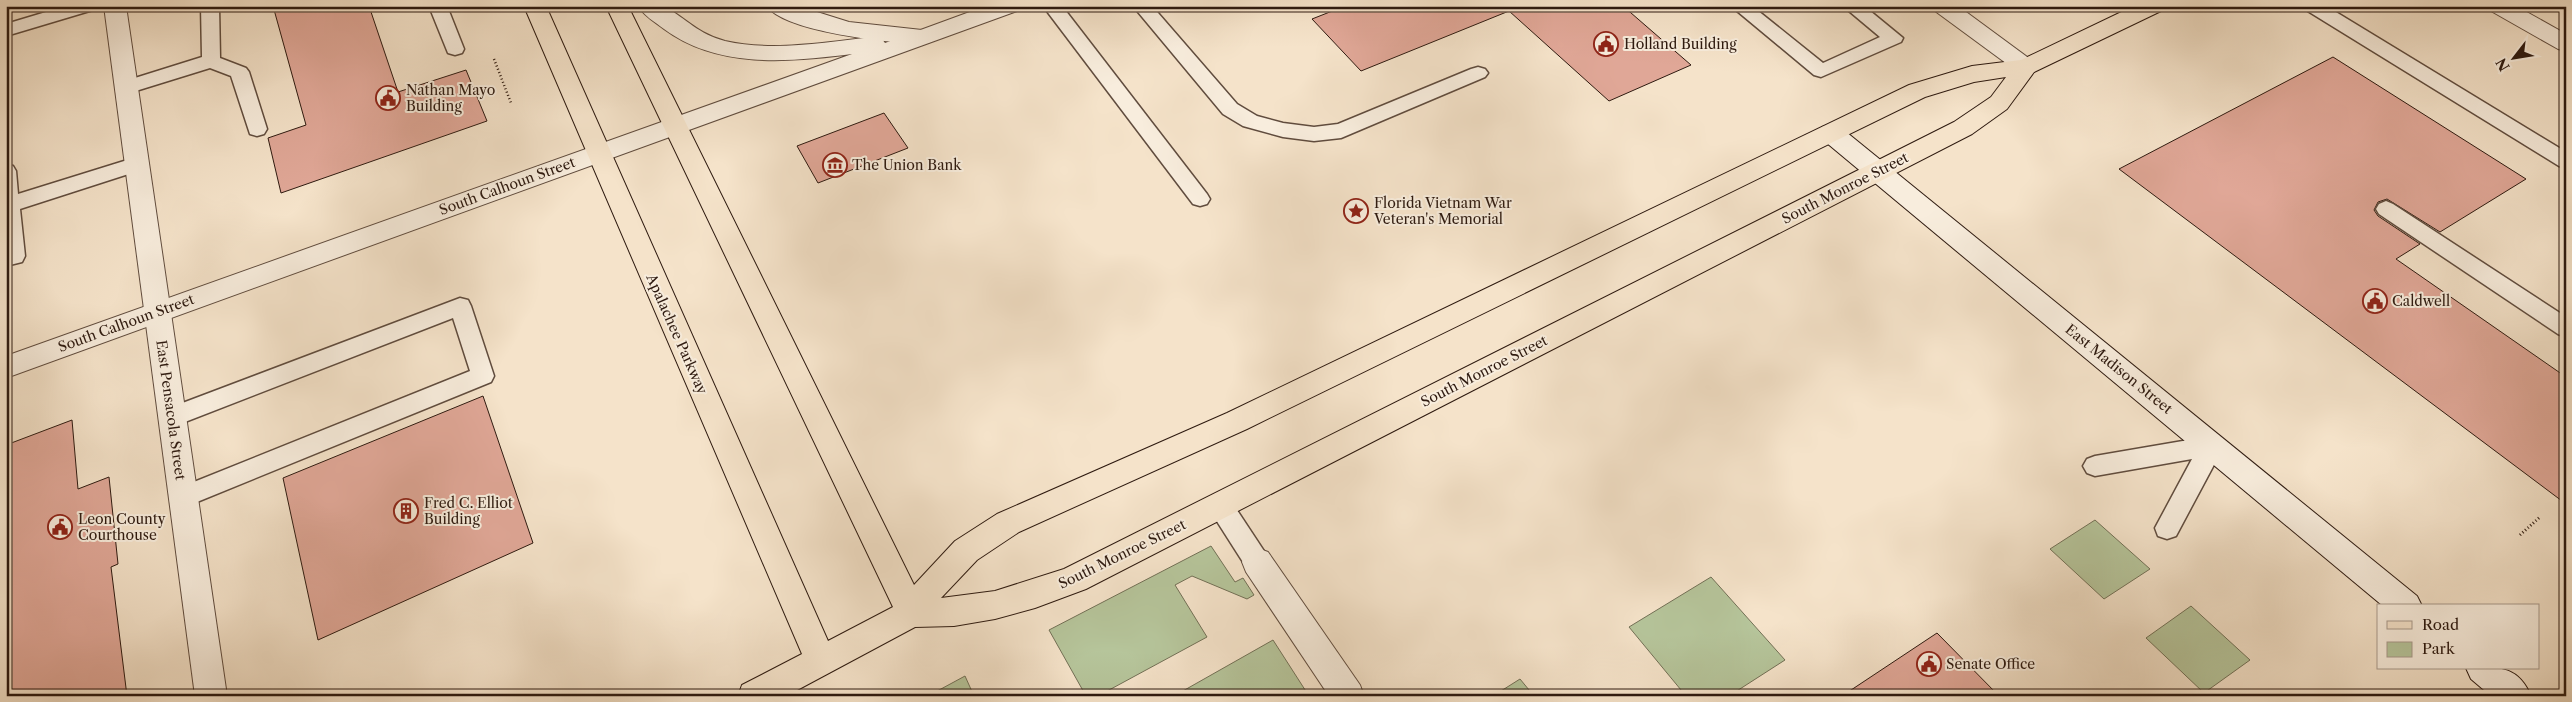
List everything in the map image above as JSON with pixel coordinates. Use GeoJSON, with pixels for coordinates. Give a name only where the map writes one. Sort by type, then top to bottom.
{"type":"FeatureCollection","features":[{"type":"Feature","properties":{"kind":"main road","name":"Apalachee Parkway"},"geometry":{"type":"LineString","coordinates":[[535,6],[821,661]]}},
{"type":"Feature","properties":{"kind":"main road"},"geometry":{"type":"LineString","coordinates":[[617,6],[912,613]]}},
{"type":"Feature","properties":{"kind":"main road","name":"South Monroe Street"},"geometry":{"type":"LineString","coordinates":[[754,696],[912,613],[926,592],[956,557],[976,541],[1000,527],[1237,421],[1918,91],[1945,81],[1990,70],[2026,67],[2153,6]]}},
{"type":"Feature","properties":{"kind":"main road","name":"South Monroe Street"},"geometry":{"type":"LineString","coordinates":[[912,613],[946,614],[979,609],[1043,592],[1220,506],[1963,128],[1990,112],[2010,92],[2026,67]]}},
{"type":"Feature","properties":{"kind":"street","name":"East Pensacola Street"},"geometry":{"type":"LineString","coordinates":[[115,6],[211,696]]}},
{"type":"Feature","properties":{"kind":"street"},"geometry":{"type":"LineString","coordinates":[[649,6],[691,36],[713,45],[737,51],[800,51],[922,37]]}},
{"type":"Feature","properties":{"kind":"street"},"geometry":{"type":"LineString","coordinates":[[778,6],[823,23],[869,32],[922,37]]}},
{"type":"Feature","properties":{"kind":"street","name":"South Calhoun Street"},"geometry":{"type":"LineString","coordinates":[[6,367],[1009,6]]}},
{"type":"Feature","properties":{"kind":"street"},"geometry":{"type":"LineString","coordinates":[[1944,6],[2026,67]]}},
{"type":"Feature","properties":{"kind":"street"},"geometry":{"type":"LineString","coordinates":[[2499,6],[2566,44]]}},
{"type":"Feature","properties":{"kind":"street","name":"East Madison Street"},"geometry":{"type":"LineString","coordinates":[[1831,133],[2404,604]]}},
{"type":"Feature","properties":{"kind":"street"},"geometry":{"type":"LineString","coordinates":[[1257,562],[1348,696]]}},
{"type":"Feature","properties":{"kind":"street"},"geometry":{"type":"LineString","coordinates":[[2484,670],[2515,696]]}},
{"type":"Feature","properties":{"kind":"lane"},"geometry":{"type":"LineString","coordinates":[[6,30],[87,6]]}},
{"type":"Feature","properties":{"kind":"lane"},"geometry":{"type":"LineString","coordinates":[[210,6],[211,61]]}},
{"type":"Feature","properties":{"kind":"lane"},"geometry":{"type":"LineString","coordinates":[[438,6],[455,50]]}},
{"type":"Feature","properties":{"kind":"lane"},"geometry":{"type":"LineString","coordinates":[[1052,6],[1200,199]]}},
{"type":"Feature","properties":{"kind":"lane"},"geometry":{"type":"LineString","coordinates":[[1142,6],[1230,109],[1250,121],[1283,130],[1314,134],[1341,131],[1478,73]]}},
{"type":"Feature","properties":{"kind":"lane"},"geometry":{"type":"LineString","coordinates":[[1740,6],[1821,71],[1894,38],[1852,6]]}},
{"type":"Feature","properties":{"kind":"lane"},"geometry":{"type":"LineString","coordinates":[[2312,6],[2566,161]]}},
{"type":"Feature","properties":{"kind":"lane"},"geometry":{"type":"LineString","coordinates":[[126,88],[211,61],[239,72],[257,129]]}},
{"type":"Feature","properties":{"kind":"lane"},"geometry":{"type":"LineString","coordinates":[[9,205],[137,164]]}},
{"type":"Feature","properties":{"kind":"lane"},"geometry":{"type":"LineString","coordinates":[[6,172],[14,256],[6,258]]}},
{"type":"Feature","properties":{"kind":"lane"},"geometry":{"type":"LineString","coordinates":[[2386,209],[2566,328]]}},
{"type":"Feature","properties":{"kind":"lane"},"geometry":{"type":"LineString","coordinates":[[172,417],[460,306],[483,376],[183,497]]}},
{"type":"Feature","properties":{"kind":"lane"},"geometry":{"type":"LineString","coordinates":[[2095,466],[2212,446]]}},
{"type":"Feature","properties":{"kind":"lane"},"geometry":{"type":"LineString","coordinates":[[2167,528],[2212,446]]}},
{"type":"Feature","properties":{"kind":"lane"},"geometry":{"type":"LineString","coordinates":[[1220,506],[1257,562]]}},
{"type":"Feature","properties":{"kind":"path"},"geometry":{"type":"LineString","coordinates":[[494,59],[511,103]]}},
{"type":"Feature","properties":{"kind":"path"},"geometry":{"type":"LineString","coordinates":[[2520,535],[2540,517]]}},
{"type":"Feature","properties":{"kind":"green space"},"geometry":{"type":"Polygon","coordinates":[[[2095,520],[2150,569],[2104,599],[2050,549],[2095,520]]]}},
{"type":"Feature","properties":{"kind":"green space"},"geometry":{"type":"Polygon","coordinates":[[[1211,546],[1235,582],[1243,578],[1254,595],[1247,599],[1192,576],[1175,585],[1207,637],[1098,696],[1086,696],[1049,630],[1211,546]]]}},
{"type":"Feature","properties":{"kind":"green space"},"geometry":{"type":"Polygon","coordinates":[[[1711,577],[1785,660],[1729,696],[1686,696],[1629,627],[1711,577]]]}},
{"type":"Feature","properties":{"kind":"green space"},"geometry":{"type":"Polygon","coordinates":[[[2191,606],[2250,660],[2204,693],[2146,638],[2191,606]]]}},
{"type":"Feature","properties":{"kind":"green space"},"geometry":{"type":"Polygon","coordinates":[[[1273,640],[1309,696],[1174,696],[1273,640]]]}},
{"type":"Feature","properties":{"kind":"green space"},"geometry":{"type":"Polygon","coordinates":[[[965,676],[974,696],[928,696],[965,676]]]}},
{"type":"Feature","properties":{"kind":"green space"},"geometry":{"type":"Polygon","coordinates":[[[1520,679],[1534,696],[1493,696],[1520,679]]]}},
{"type":"Feature","properties":{"kind":"building","name":"Nathan Mayo Building"},"geometry":{"type":"Polygon","coordinates":[[[273,6],[369,6],[398,92],[466,70],[487,121],[281,193],[268,138],[306,125],[273,6]]]}},
{"type":"Feature","properties":{"kind":"building","name":"Holland Building"},"geometry":{"type":"Polygon","coordinates":[[[1345,6],[1623,6],[1691,65],[1609,101],[1509,11],[1361,71],[1312,19],[1345,6]]]}},
{"type":"Feature","properties":{"kind":"building","name":"Caldwell"},"geometry":{"type":"Polygon","coordinates":[[[2333,57],[2526,179],[2440,232],[2387,199],[2378,202],[2374,210],[2378,216],[2420,244],[2396,259],[2566,377],[2566,504],[2119,169],[2333,57]]]}},
{"type":"Feature","properties":{"kind":"building","name":"The Union Bank"},"geometry":{"type":"Polygon","coordinates":[[[884,113],[908,148],[818,183],[797,146],[884,113]]]}},
{"type":"Feature","properties":{"kind":"building","name":"Fred C. Elliot Building"},"geometry":{"type":"Polygon","coordinates":[[[483,396],[533,543],[318,640],[283,478],[483,396]]]}},
{"type":"Feature","properties":{"kind":"building","name":"Leon County Courthouse"},"geometry":{"type":"Polygon","coordinates":[[[72,420],[78,489],[109,477],[118,564],[111,567],[127,696],[6,696],[6,445],[72,420]]]}},
{"type":"Feature","properties":{"kind":"building","name":"Senate Office"},"geometry":{"type":"Polygon","coordinates":[[[1937,633],[1999,696],[1842,696],[1937,633]]]}},
{"type":"Feature","properties":{"kind":"place","name":"Holland Building"},"geometry":{"type":"Point","coordinates":[1606,44]}},
{"type":"Feature","properties":{"kind":"place","name":"Nathan Mayo Building"},"geometry":{"type":"Point","coordinates":[388,98]}},
{"type":"Feature","properties":{"kind":"place","name":"The Union Bank"},"geometry":{"type":"Point","coordinates":[835,165]}},
{"type":"Feature","properties":{"kind":"place","name":"Florida Vietnam War Veteran's Memorial"},"geometry":{"type":"Point","coordinates":[1356,211]}},
{"type":"Feature","properties":{"kind":"place","name":"Caldwell"},"geometry":{"type":"Point","coordinates":[2375,301]}},
{"type":"Feature","properties":{"kind":"place","name":"Fred C. Elliot Building"},"geometry":{"type":"Point","coordinates":[406,511]}},
{"type":"Feature","properties":{"kind":"place","name":"Leon County Courthouse"},"geometry":{"type":"Point","coordinates":[60,527]}},
{"type":"Feature","properties":{"kind":"place","name":"Senate Office"},"geometry":{"type":"Point","coordinates":[1929,664]}}]}
